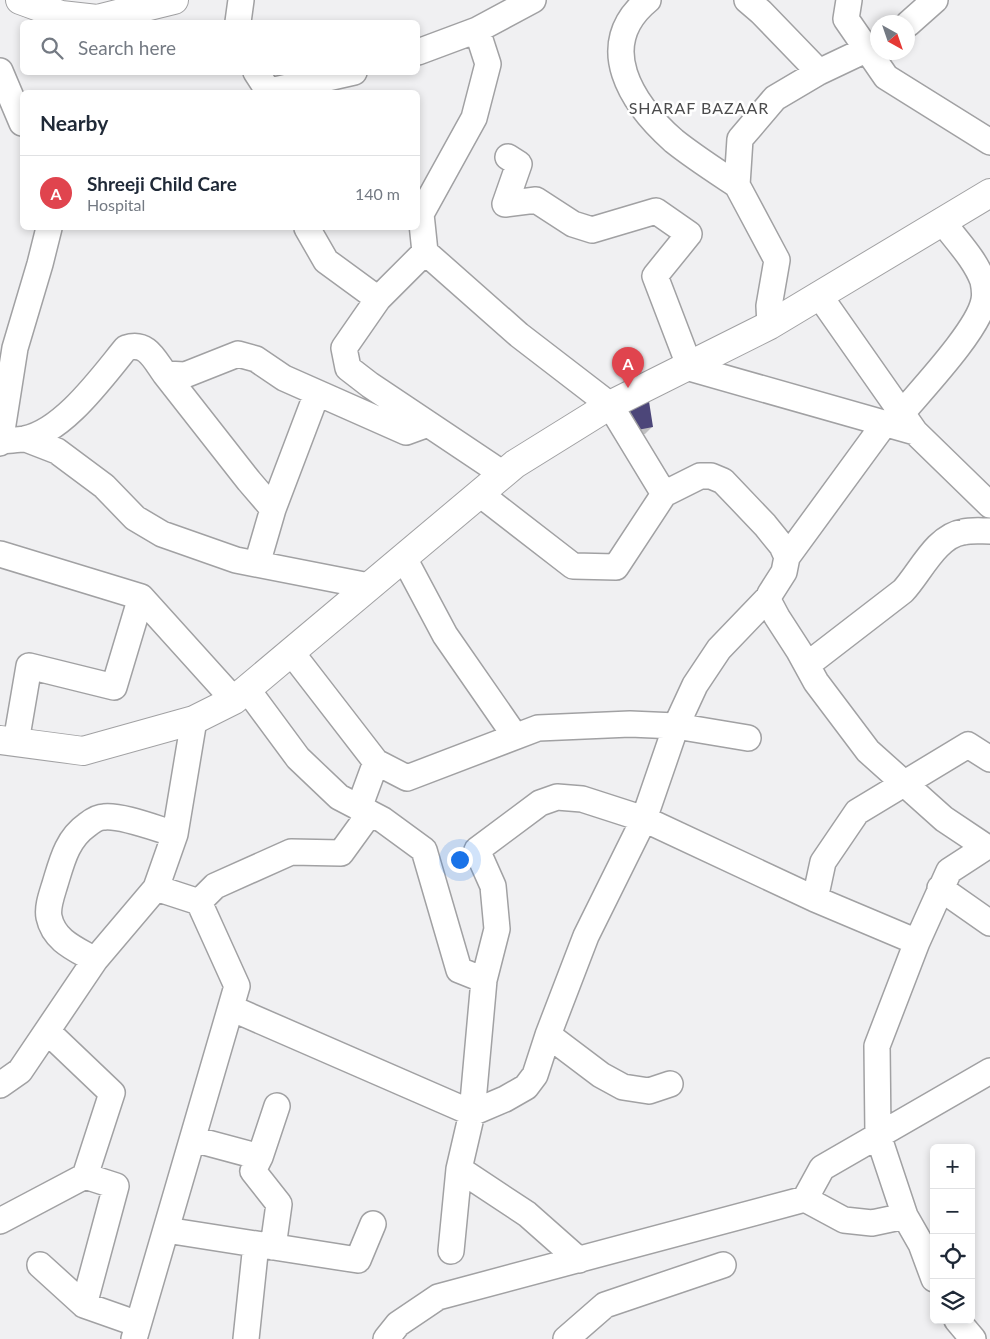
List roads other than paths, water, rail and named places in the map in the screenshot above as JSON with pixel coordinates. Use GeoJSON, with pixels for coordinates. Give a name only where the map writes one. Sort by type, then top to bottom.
{"type":"FeatureCollection","features":[{"type":"Feature","properties":{"kind":"street"},"geometry":{"type":"LineString","coordinates":[[20,0],[61,15],[97,19],[174,0]]}},
{"type":"Feature","properties":{"kind":"street"},"geometry":{"type":"LineString","coordinates":[[238,20],[241,0]]}},
{"type":"Feature","properties":{"kind":"street"},"geometry":{"type":"LineString","coordinates":[[420,51],[477,30],[533,0]]}},
{"type":"Feature","properties":{"kind":"street"},"geometry":{"type":"LineString","coordinates":[[648,0],[636,10],[626,25],[620,44],[622,68],[641,107],[673,140],[700,161],[737,185],[777,260],[769,306],[770,325]]}},
{"type":"Feature","properties":{"kind":"street"},"geometry":{"type":"LineString","coordinates":[[747,0],[819,72]]}},
{"type":"Feature","properties":{"kind":"street"},"geometry":{"type":"LineString","coordinates":[[849,0],[846,19],[870,45]]}},
{"type":"Feature","properties":{"kind":"street"},"geometry":{"type":"LineString","coordinates":[[915,18],[935,0]]}},
{"type":"Feature","properties":{"kind":"street"},"geometry":{"type":"LineString","coordinates":[[477,30],[488,64],[474,118],[421,214],[425,252],[518,335],[610,405],[664,494]]}},
{"type":"Feature","properties":{"kind":"street"},"geometry":{"type":"LineString","coordinates":[[737,185],[740,139],[775,98],[819,72],[870,48]]}},
{"type":"Feature","properties":{"kind":"street"},"geometry":{"type":"LineString","coordinates":[[878,60],[886,77],[990,142]]}},
{"type":"Feature","properties":{"kind":"street"},"geometry":{"type":"LineString","coordinates":[[0,71],[20,118]]}},
{"type":"Feature","properties":{"kind":"street"},"geometry":{"type":"LineString","coordinates":[[265,87],[336,75]]}},
{"type":"Feature","properties":{"kind":"street"},"geometry":{"type":"LineString","coordinates":[[508,157],[519,164],[505,204],[536,200],[573,224],[592,230],[656,211],[689,234],[655,276],[688,366]]}},
{"type":"Feature","properties":{"kind":"street"},"geometry":{"type":"LineString","coordinates":[[141,597],[114,687],[29,666],[8,741],[83,751],[194,720],[241,694],[515,464],[610,405],[770,325],[990,193]]}},
{"type":"Feature","properties":{"kind":"street"},"geometry":{"type":"LineString","coordinates":[[231,1008],[472,1113],[504,1100],[526,1087],[535,1075],[548,1034],[586,936],[644,819],[676,726],[695,685],[719,649],[768,598],[784,572],[787,557],[901,423],[979,314],[985,299],[983,283],[978,269],[942,221]]}},
{"type":"Feature","properties":{"kind":"street"},"geometry":{"type":"LineString","coordinates":[[48,230],[15,348],[1,442],[26,439],[56,425],[84,398],[126,348],[140,346],[147,349],[272,508]]}},
{"type":"Feature","properties":{"kind":"street"},"geometry":{"type":"LineString","coordinates":[[308,230],[326,261],[378,300]]}},
{"type":"Feature","properties":{"kind":"street"},"geometry":{"type":"LineString","coordinates":[[425,252],[378,300],[344,348],[348,368],[370,385],[503,474]]}},
{"type":"Feature","properties":{"kind":"street"},"geometry":{"type":"LineString","coordinates":[[819,295],[901,423],[990,505]]}},
{"type":"Feature","properties":{"kind":"street"},"geometry":{"type":"LineString","coordinates":[[165,374],[185,375],[238,354],[256,359],[284,378],[406,432],[428,424]]}},
{"type":"Feature","properties":{"kind":"street"},"geometry":{"type":"LineString","coordinates":[[688,366],[901,423]]}},
{"type":"Feature","properties":{"kind":"street"},"geometry":{"type":"LineString","coordinates":[[257,564],[272,508],[317,392]]}},
{"type":"Feature","properties":{"kind":"street"},"geometry":{"type":"LineString","coordinates":[[26,439],[57,451],[104,486],[135,518],[162,534],[236,560],[370,586]]}},
{"type":"Feature","properties":{"kind":"street"},"geometry":{"type":"LineString","coordinates":[[480,494],[573,566],[616,567],[664,494],[700,476],[711,476],[723,481],[765,525],[782,546],[787,557]]}},
{"type":"Feature","properties":{"kind":"street"},"geometry":{"type":"LineString","coordinates":[[807,665],[903,591],[940,544],[949,537],[962,532],[990,530]]}},
{"type":"Feature","properties":{"kind":"street"},"geometry":{"type":"LineString","coordinates":[[0,554],[141,597],[241,694],[298,758],[339,798],[383,820],[424,850],[459,970],[484,980]]}},
{"type":"Feature","properties":{"kind":"street"},"geometry":{"type":"LineString","coordinates":[[404,558],[445,635],[515,736]]}},
{"type":"Feature","properties":{"kind":"street"},"geometry":{"type":"LineString","coordinates":[[768,598],[777,617],[816,682],[868,751],[944,819],[988,847],[949,871],[917,942],[877,1046],[878,1135],[905,1216],[921,1244],[930,1268]]}},
{"type":"Feature","properties":{"kind":"street"},"geometry":{"type":"LineString","coordinates":[[291,652],[376,762],[407,778],[538,728],[630,724],[676,726],[748,738]]}},
{"type":"Feature","properties":{"kind":"street"},"geometry":{"type":"LineString","coordinates":[[0,1085],[20,1071],[95,960],[156,888],[175,834],[194,720]]}},
{"type":"Feature","properties":{"kind":"street"},"geometry":{"type":"LineString","coordinates":[[815,899],[822,862],[857,812],[968,745],[990,759]]}},
{"type":"Feature","properties":{"kind":"street"},"geometry":{"type":"LineString","coordinates":[[199,902],[215,886],[291,852],[341,853],[364,811],[376,762]]}},
{"type":"Feature","properties":{"kind":"street"},"geometry":{"type":"LineString","coordinates":[[451,1251],[459,1169],[472,1113],[484,980],[497,929],[493,886],[478,850],[540,803],[557,797],[582,799],[644,819],[815,899],[917,942]]}},
{"type":"Feature","properties":{"kind":"street"},"geometry":{"type":"LineString","coordinates":[[95,960],[63,942],[54,931],[48,916],[50,898],[66,848],[79,830],[93,821],[104,817],[123,819],[175,834]]}},
{"type":"Feature","properties":{"kind":"street"},"geometry":{"type":"LineString","coordinates":[[40,1265],[84,1305],[136,1331],[236,986],[199,902],[156,888]]}},
{"type":"Feature","properties":{"kind":"street"},"geometry":{"type":"LineString","coordinates":[[940,888],[990,923]]}},
{"type":"Feature","properties":{"kind":"street"},"geometry":{"type":"LineString","coordinates":[[0,1220],[85,1176],[112,1093],[48,1032]]}},
{"type":"Feature","properties":{"kind":"street"},"geometry":{"type":"LineString","coordinates":[[548,1034],[601,1075],[622,1087],[649,1091],[670,1084]]}},
{"type":"Feature","properties":{"kind":"street"},"geometry":{"type":"LineString","coordinates":[[805,1199],[822,1168],[990,1071]]}},
{"type":"Feature","properties":{"kind":"street"},"geometry":{"type":"LineString","coordinates":[[246,1339],[264,1246],[278,1204],[253,1171],[260,1157],[277,1106]]}},
{"type":"Feature","properties":{"kind":"street"},"geometry":{"type":"LineString","coordinates":[[192,1139],[260,1157]]}},
{"type":"Feature","properties":{"kind":"street"},"geometry":{"type":"LineString","coordinates":[[459,1169],[526,1214],[579,1260]]}},
{"type":"Feature","properties":{"kind":"street"},"geometry":{"type":"LineString","coordinates":[[84,1305],[116,1186],[85,1176]]}},
{"type":"Feature","properties":{"kind":"street"},"geometry":{"type":"LineString","coordinates":[[386,1339],[398,1324],[438,1297],[805,1199],[844,1220],[872,1223],[905,1216]]}},
{"type":"Feature","properties":{"kind":"street"},"geometry":{"type":"LineString","coordinates":[[166,1230],[358,1260],[373,1224]]}},
{"type":"Feature","properties":{"kind":"street"},"geometry":{"type":"LineString","coordinates":[[566,1339],[605,1306],[723,1265]]}},
{"type":"Feature","properties":{"kind":"street"},"geometry":{"type":"LineString","coordinates":[[960,1324],[973,1339]]}},
{"type":"Feature","properties":{"kind":"place","name":"Shreeji Child Care"},"geometry":{"type":"Point","coordinates":[628,388]}},
{"type":"Feature","properties":{"kind":"district","name":"SHARAF BAZAAR"},"geometry":{"type":"Point","coordinates":[699,107]}}]}
